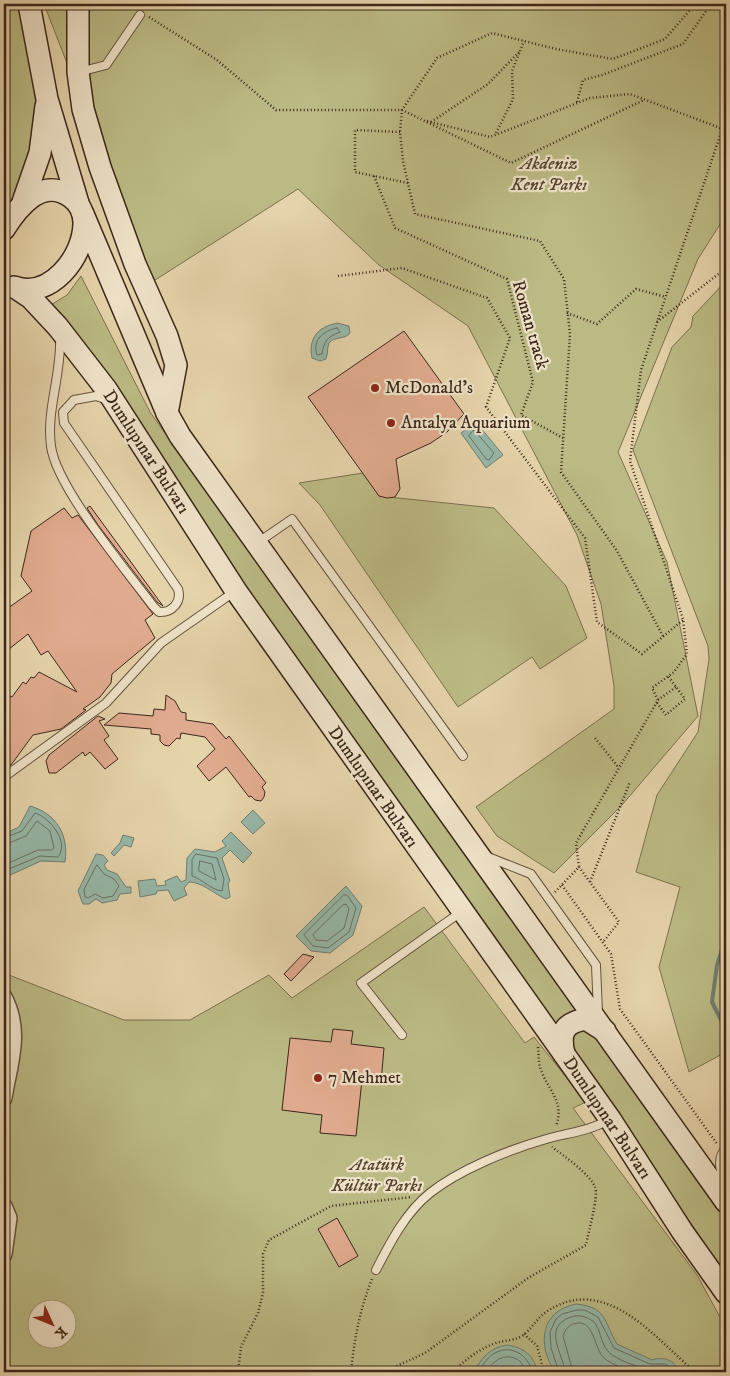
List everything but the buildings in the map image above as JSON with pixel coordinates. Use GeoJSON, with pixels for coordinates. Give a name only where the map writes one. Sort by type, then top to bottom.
{"type":"FeatureCollection","features":[{"type":"Feature","properties":{"kind":"main road"},"geometry":{"type":"LineString","coordinates":[[4,229],[23,202],[40,153],[47,99],[29,4]]}},
{"type":"Feature","properties":{"kind":"main road"},"geometry":{"type":"LineString","coordinates":[[78,4],[78,72],[83,109],[103,176],[135,264],[175,359],[176,373],[167,413]]}},
{"type":"Feature","properties":{"kind":"main road","name":"Dumlupınar Bulvarı"},"geometry":{"type":"LineString","coordinates":[[47,99],[80,208],[167,413],[180,436],[726,1202]]}},
{"type":"Feature","properties":{"kind":"main road"},"geometry":{"type":"LineString","coordinates":[[7,283],[41,287],[64,272],[79,246],[84,223],[80,208],[68,195],[55,190],[35,194],[23,202]]}},
{"type":"Feature","properties":{"kind":"main road","name":"Dumlupınar Bulvarı"},"geometry":{"type":"LineString","coordinates":[[7,283],[32,298],[58,327],[116,405],[236,591],[461,912],[610,1119],[682,1231],[726,1293]]}},
{"type":"Feature","properties":{"kind":"main road"},"geometry":{"type":"LineString","coordinates":[[564,1054],[561,1041],[564,1031],[572,1022],[586,1019],[602,1026]]}},
{"type":"Feature","properties":{"kind":"street"},"geometry":{"type":"LineString","coordinates":[[4,997],[12,1012],[14,1044],[4,1098]]}},
{"type":"Feature","properties":{"kind":"street"},"geometry":{"type":"LineString","coordinates":[[4,1206],[9,1218],[4,1254]]}},
{"type":"Feature","properties":{"kind":"lane"},"geometry":{"type":"LineString","coordinates":[[78,72],[106,65],[140,15]]}},
{"type":"Feature","properties":{"kind":"lane"},"geometry":{"type":"LineString","coordinates":[[58,327],[60,338],[50,429],[51,447],[56,465],[78,504],[152,606],[162,612],[168,611],[177,604],[180,598],[178,589],[80,451],[64,423],[65,408],[80,397],[96,396],[116,405]]}},
{"type":"Feature","properties":{"kind":"lane"},"geometry":{"type":"LineString","coordinates":[[256,544],[292,519],[462,756]]}},
{"type":"Feature","properties":{"kind":"lane"},"geometry":{"type":"LineString","coordinates":[[4,777],[106,703],[161,644],[236,591]]}},
{"type":"Feature","properties":{"kind":"lane"},"geometry":{"type":"LineString","coordinates":[[478,854],[531,874],[596,964],[602,1026]]}},
{"type":"Feature","properties":{"kind":"lane"},"geometry":{"type":"LineString","coordinates":[[402,1034],[361,982],[461,912]]}},
{"type":"Feature","properties":{"kind":"lane"},"geometry":{"type":"LineString","coordinates":[[376,1270],[405,1220],[430,1193],[492,1159],[542,1140],[596,1128],[610,1119]]}},
{"type":"Feature","properties":{"kind":"lane"},"geometry":{"type":"LineString","coordinates":[[724,1150],[720,1160],[726,1192]]}},
{"type":"Feature","properties":{"kind":"path"},"geometry":{"type":"LineString","coordinates":[[663,636],[617,551],[561,472],[570,334],[564,279],[540,240],[415,214],[400,132],[402,110],[437,58],[492,33],[613,60],[665,39],[695,4]]}},
{"type":"Feature","properties":{"kind":"path"},"geometry":{"type":"LineString","coordinates":[[577,103],[583,80],[684,44],[711,4]]}},
{"type":"Feature","properties":{"kind":"path"},"geometry":{"type":"LineString","coordinates":[[140,15],[152,18],[217,60],[276,110],[402,110],[511,163],[644,100]]}},
{"type":"Feature","properties":{"kind":"path"},"geometry":{"type":"LineString","coordinates":[[495,135],[512,99],[512,71],[524,41]]}},
{"type":"Feature","properties":{"kind":"path"},"geometry":{"type":"LineString","coordinates":[[431,122],[488,84],[520,51]]}},
{"type":"Feature","properties":{"kind":"path"},"geometry":{"type":"LineString","coordinates":[[422,119],[490,137],[590,98],[630,94],[723,129]]}},
{"type":"Feature","properties":{"kind":"path"},"geometry":{"type":"LineString","coordinates":[[668,676],[685,699],[666,715],[657,701],[652,688],[668,676],[674,672],[687,654],[683,619],[630,461],[641,370],[726,118]]}},
{"type":"Feature","properties":{"kind":"path"},"geometry":{"type":"LineString","coordinates":[[400,132],[355,130],[355,172],[408,183]]}},
{"type":"Feature","properties":{"kind":"path","name":"Roman track"},"geometry":{"type":"LineString","coordinates":[[374,176],[395,228],[508,279],[533,382],[520,415],[563,438]]}},
{"type":"Feature","properties":{"kind":"path"},"geometry":{"type":"LineString","coordinates":[[338,276],[402,268],[487,298],[510,338],[486,407],[584,538],[597,622],[642,654],[683,619]]}},
{"type":"Feature","properties":{"kind":"path"},"geometry":{"type":"LineString","coordinates":[[657,323],[726,268]]}},
{"type":"Feature","properties":{"kind":"path"},"geometry":{"type":"LineString","coordinates":[[567,313],[597,324],[636,289],[666,297]]}},
{"type":"Feature","properties":{"kind":"path"},"geometry":{"type":"LineString","coordinates":[[603,942],[619,922],[579,867],[576,843],[657,701],[676,687]]}},
{"type":"Feature","properties":{"kind":"path"},"geometry":{"type":"LineString","coordinates":[[595,738],[619,768]]}},
{"type":"Feature","properties":{"kind":"path"},"geometry":{"type":"LineString","coordinates":[[590,882],[630,782]]}},
{"type":"Feature","properties":{"kind":"path"},"geometry":{"type":"LineString","coordinates":[[549,899],[579,867]]}},
{"type":"Feature","properties":{"kind":"path"},"geometry":{"type":"LineString","coordinates":[[562,885],[611,954],[620,1009],[724,1150]]}},
{"type":"Feature","properties":{"kind":"path"},"geometry":{"type":"LineString","coordinates":[[384,1372],[425,1353],[528,1278],[586,1245],[597,1199],[595,1186],[573,1163],[542,1140]]}},
{"type":"Feature","properties":{"kind":"path"},"geometry":{"type":"LineString","coordinates":[[238,1372],[241,1347],[258,1313],[263,1293],[263,1254],[269,1240],[332,1206],[400,1199],[430,1193]]}},
{"type":"Feature","properties":{"kind":"path"},"geometry":{"type":"LineString","coordinates":[[359,1372],[351,1372],[362,1308],[376,1270]]}},
{"type":"Feature","properties":{"kind":"path"},"geometry":{"type":"LineString","coordinates":[[452,1372],[469,1356],[496,1343],[513,1340],[524,1334],[547,1312],[572,1300],[593,1300],[621,1308],[646,1327],[695,1372]]}},
{"type":"Feature","properties":{"kind":"path"},"geometry":{"type":"LineString","coordinates":[[524,1334],[537,1346],[544,1372]]}},
{"type":"Feature","properties":{"kind":"green space"},"geometry":{"type":"Polygon","coordinates":[[[4,4],[22,4],[39,103],[26,180],[4,217],[4,4]]]}},
{"type":"Feature","properties":{"kind":"green space","name":"Akdeniz Kent Parkı"},"geometry":{"type":"Polygon","coordinates":[[[44,4],[726,4],[726,215],[698,259],[618,452],[667,562],[698,716],[622,805],[554,873],[497,836],[476,807],[614,709],[614,686],[601,604],[577,535],[468,326],[379,265],[298,189],[152,282],[44,4]]]}},
{"type":"Feature","properties":{"kind":"green space"},"geometry":{"type":"Polygon","coordinates":[[[81,276],[150,412],[427,802],[580,1009],[552,1028],[49,306],[67,295],[81,276]]]}},
{"type":"Feature","properties":{"kind":"green space"},"geometry":{"type":"Polygon","coordinates":[[[726,281],[726,1052],[689,1072],[659,967],[680,887],[636,872],[657,795],[698,732],[709,659],[708,646],[633,450],[672,347],[691,327],[693,316],[726,281]]]}},
{"type":"Feature","properties":{"kind":"green space"},"geometry":{"type":"Polygon","coordinates":[[[363,473],[379,496],[494,508],[566,586],[587,638],[540,669],[532,657],[458,707],[320,505],[299,483],[363,473]]]}},
{"type":"Feature","properties":{"kind":"green space","name":"Atatürk Kültür Parkı"},"geometry":{"type":"Polygon","coordinates":[[[424,907],[525,1043],[534,1037],[586,1102],[573,1108],[697,1275],[726,1328],[726,1372],[4,1372],[4,973],[124,1020],[190,1020],[269,975],[292,998],[424,907]]]}},
{"type":"Feature","properties":{"kind":"green space"},"geometry":{"type":"Polygon","coordinates":[[[579,1029],[596,1036],[726,1217],[726,1275],[570,1046],[570,1038],[579,1029]]]}},
{"type":"Feature","properties":{"kind":"water"},"geometry":{"type":"Polygon","coordinates":[[[337,323],[349,326],[350,333],[329,343],[326,359],[320,361],[312,358],[313,339],[316,334],[325,327],[337,323]]]}},
{"type":"Feature","properties":{"kind":"water"},"geometry":{"type":"Polygon","coordinates":[[[476,422],[503,455],[486,468],[461,433],[476,422]]]}},
{"type":"Feature","properties":{"kind":"water"},"geometry":{"type":"Polygon","coordinates":[[[30,806],[47,814],[59,827],[65,843],[65,862],[41,861],[6,877],[4,872],[4,834],[19,827],[30,806]]]}},
{"type":"Feature","properties":{"kind":"water"},"geometry":{"type":"Polygon","coordinates":[[[253,810],[265,823],[253,834],[241,822],[253,810]]]}},
{"type":"Feature","properties":{"kind":"water"},"geometry":{"type":"Polygon","coordinates":[[[231,832],[252,853],[243,863],[230,850],[222,858],[230,881],[228,883],[230,897],[226,899],[203,886],[189,882],[184,888],[187,895],[174,901],[168,890],[157,891],[156,894],[140,897],[138,881],[155,879],[157,886],[166,885],[165,881],[177,876],[181,882],[186,880],[187,858],[195,849],[215,852],[226,846],[222,841],[231,832]]]}},
{"type":"Feature","properties":{"kind":"water"},"geometry":{"type":"Polygon","coordinates":[[[123,835],[134,838],[131,847],[124,845],[114,856],[111,853],[120,843],[123,835]]]}},
{"type":"Feature","properties":{"kind":"water"},"geometry":{"type":"Polygon","coordinates":[[[96,854],[103,855],[108,861],[104,865],[107,870],[117,874],[126,887],[131,887],[131,893],[120,894],[117,900],[102,903],[96,899],[89,904],[83,904],[78,891],[96,854]]]}},
{"type":"Feature","properties":{"kind":"water"},"geometry":{"type":"Polygon","coordinates":[[[346,886],[362,906],[353,935],[330,953],[311,951],[296,936],[346,886]]]}},
{"type":"Feature","properties":{"kind":"water"},"geometry":{"type":"Polygon","coordinates":[[[576,1304],[600,1312],[617,1344],[652,1360],[668,1360],[675,1364],[679,1372],[555,1372],[549,1362],[546,1351],[545,1330],[555,1314],[564,1308],[576,1304]]]}},
{"type":"Feature","properties":{"kind":"water"},"geometry":{"type":"Polygon","coordinates":[[[507,1345],[527,1353],[534,1361],[537,1372],[473,1372],[483,1358],[491,1351],[500,1346],[507,1345]]]}},
{"type":"Feature","properties":{"kind":"waterway"},"geometry":{"type":"LineString","coordinates":[[726,937],[717,965],[712,1002],[726,1030]]}},
{"type":"Feature","properties":{"kind":"place","name":"McDonald's"},"geometry":{"type":"Point","coordinates":[375,388]}},
{"type":"Feature","properties":{"kind":"place","name":"Antalya Aquarium"},"geometry":{"type":"Point","coordinates":[391,423]}},
{"type":"Feature","properties":{"kind":"place","name":"7 Mehmet"},"geometry":{"type":"Point","coordinates":[318,1078]}}]}
